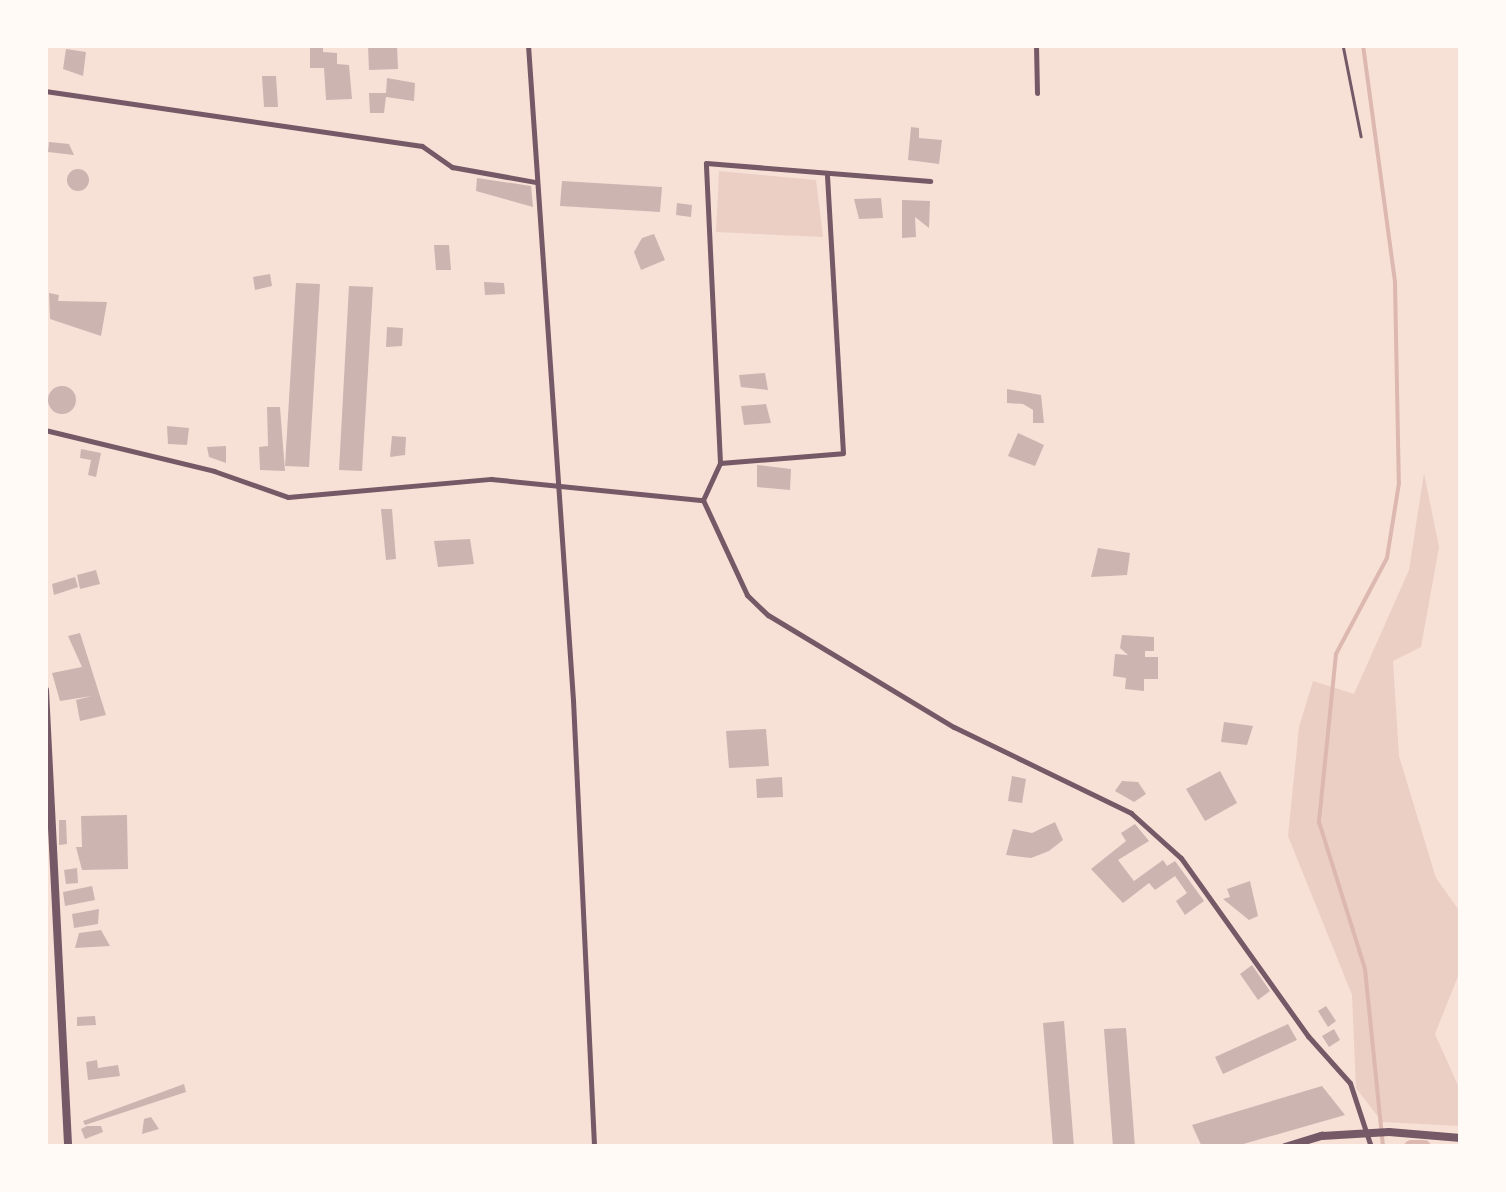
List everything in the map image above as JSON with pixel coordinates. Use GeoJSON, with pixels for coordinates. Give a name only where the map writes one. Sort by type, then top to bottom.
{"type":"FeatureCollection","features":[{"type":"Feature","properties":{"kind":"street"},"geometry":{"type":"LineString","coordinates":[[528,45],[554,486],[573,700],[594,1147]]}},
{"type":"Feature","properties":{"kind":"street"},"geometry":{"type":"LineString","coordinates":[[1036,45],[1038,93]]}},
{"type":"Feature","properties":{"kind":"street"},"geometry":{"type":"LineString","coordinates":[[45,92],[422,146],[452,167],[536,182]]}},
{"type":"Feature","properties":{"kind":"street"},"geometry":{"type":"LineString","coordinates":[[702,500],[720,462],[706,163],[930,181]]}},
{"type":"Feature","properties":{"kind":"street"},"geometry":{"type":"LineString","coordinates":[[720,462],[842,453],[826,172]]}},
{"type":"Feature","properties":{"kind":"street"},"geometry":{"type":"LineString","coordinates":[[45,430],[214,471],[288,497],[490,479],[702,500]]}},
{"type":"Feature","properties":{"kind":"street"},"geometry":{"type":"LineString","coordinates":[[702,500],[748,595],[768,614],[954,726],[1130,814],[1154,832],[1181,858],[1308,1036],[1350,1083],[1372,1139]]}},
{"type":"Feature","properties":{"kind":"street"},"geometry":{"type":"LineString","coordinates":[[45,690],[68,1147]]}},
{"type":"Feature","properties":{"kind":"street"},"geometry":{"type":"LineString","coordinates":[[1285,1147],[1372,1139],[1389,1132],[1461,1138]]}},
{"type":"Feature","properties":{"kind":"lane"},"geometry":{"type":"LineString","coordinates":[[1342,45],[1361,136]]}},
{"type":"Feature","properties":{"kind":"shaded area"},"geometry":{"type":"Polygon","coordinates":[[[719,171],[816,180],[823,237],[716,232],[719,171]]]}},
{"type":"Feature","properties":{"kind":"shaded area"},"geometry":{"type":"Polygon","coordinates":[[[1424,473],[1439,547],[1421,647],[1393,661],[1399,756],[1436,878],[1461,913],[1461,969],[1435,1034],[1461,1092],[1461,1126],[1382,1122],[1356,1088],[1352,995],[1288,836],[1299,727],[1313,681],[1354,694],[1409,570],[1424,473]]]}},
{"type":"Feature","properties":{"kind":"building"},"geometry":{"type":"Polygon","coordinates":[[[310,45],[323,45],[323,52],[337,53],[337,64],[349,65],[352,99],[326,100],[324,68],[310,68],[310,45]]]}},
{"type":"Feature","properties":{"kind":"building"},"geometry":{"type":"Polygon","coordinates":[[[368,45],[397,45],[398,69],[369,70],[368,45]]]}},
{"type":"Feature","properties":{"kind":"building"},"geometry":{"type":"Polygon","coordinates":[[[66,49],[86,52],[83,76],[63,69],[66,49]]]}},
{"type":"Feature","properties":{"kind":"building"},"geometry":{"type":"Polygon","coordinates":[[[262,76],[276,76],[278,107],[264,107],[262,76]]]}},
{"type":"Feature","properties":{"kind":"building"},"geometry":{"type":"Polygon","coordinates":[[[387,78],[415,83],[414,101],[386,97],[384,113],[370,113],[369,93],[386,93],[387,78]]]}},
{"type":"Feature","properties":{"kind":"building"},"geometry":{"type":"Polygon","coordinates":[[[911,127],[919,128],[919,138],[942,140],[939,164],[908,160],[911,127]]]}},
{"type":"Feature","properties":{"kind":"building"},"geometry":{"type":"Polygon","coordinates":[[[49,142],[69,144],[74,155],[48,152],[49,142]]]}},
{"type":"Feature","properties":{"kind":"building"},"geometry":{"type":"Polygon","coordinates":[[[74,169],[82,169],[89,180],[82,191],[74,191],[67,184],[67,176],[74,169]]]}},
{"type":"Feature","properties":{"kind":"building"},"geometry":{"type":"Polygon","coordinates":[[[477,178],[531,186],[533,207],[476,191],[477,178]]]}},
{"type":"Feature","properties":{"kind":"building"},"geometry":{"type":"Polygon","coordinates":[[[562,181],[662,187],[660,212],[560,206],[562,181]]]}},
{"type":"Feature","properties":{"kind":"building"},"geometry":{"type":"Polygon","coordinates":[[[881,198],[883,218],[859,219],[854,199],[881,198]]]}},
{"type":"Feature","properties":{"kind":"building"},"geometry":{"type":"Polygon","coordinates":[[[902,200],[930,201],[929,228],[915,217],[916,237],[902,238],[902,200]]]}},
{"type":"Feature","properties":{"kind":"building"},"geometry":{"type":"Polygon","coordinates":[[[677,203],[692,205],[691,217],[676,215],[677,203]]]}},
{"type":"Feature","properties":{"kind":"building"},"geometry":{"type":"Polygon","coordinates":[[[654,234],[665,260],[641,270],[634,252],[642,238],[654,234]]]}},
{"type":"Feature","properties":{"kind":"building"},"geometry":{"type":"Polygon","coordinates":[[[434,245],[449,245],[451,270],[436,270],[434,245]]]}},
{"type":"Feature","properties":{"kind":"building"},"geometry":{"type":"Polygon","coordinates":[[[270,274],[272,286],[255,290],[253,277],[270,274]]]}},
{"type":"Feature","properties":{"kind":"building"},"geometry":{"type":"Polygon","coordinates":[[[484,282],[504,283],[505,294],[485,295],[484,282]]]}},
{"type":"Feature","properties":{"kind":"building"},"geometry":{"type":"Polygon","coordinates":[[[296,283],[320,284],[309,467],[285,466],[296,283]]]}},
{"type":"Feature","properties":{"kind":"building"},"geometry":{"type":"Polygon","coordinates":[[[349,286],[373,287],[362,471],[339,470],[349,286]]]}},
{"type":"Feature","properties":{"kind":"building"},"geometry":{"type":"Polygon","coordinates":[[[49,293],[59,295],[58,301],[107,302],[101,336],[50,319],[49,293]]]}},
{"type":"Feature","properties":{"kind":"building"},"geometry":{"type":"Polygon","coordinates":[[[387,327],[403,328],[402,346],[386,347],[387,327]]]}},
{"type":"Feature","properties":{"kind":"building"},"geometry":{"type":"Polygon","coordinates":[[[765,373],[768,390],[741,387],[739,375],[765,373]]]}},
{"type":"Feature","properties":{"kind":"building"},"geometry":{"type":"Polygon","coordinates":[[[62,386],[72,390],[76,400],[72,410],[62,414],[52,410],[48,400],[52,390],[62,386]]]}},
{"type":"Feature","properties":{"kind":"building"},"geometry":{"type":"Polygon","coordinates":[[[1007,389],[1041,395],[1044,423],[1033,423],[1033,410],[1023,404],[1007,403],[1007,389]]]}},
{"type":"Feature","properties":{"kind":"building"},"geometry":{"type":"Polygon","coordinates":[[[766,404],[771,423],[744,425],[741,406],[766,404]]]}},
{"type":"Feature","properties":{"kind":"building"},"geometry":{"type":"Polygon","coordinates":[[[267,407],[280,407],[285,471],[260,470],[259,447],[268,446],[267,407]]]}},
{"type":"Feature","properties":{"kind":"building"},"geometry":{"type":"Polygon","coordinates":[[[167,426],[189,428],[187,445],[168,444],[167,426]]]}},
{"type":"Feature","properties":{"kind":"building"},"geometry":{"type":"Polygon","coordinates":[[[1018,433],[1044,445],[1035,466],[1008,456],[1018,433]]]}},
{"type":"Feature","properties":{"kind":"building"},"geometry":{"type":"Polygon","coordinates":[[[392,436],[406,437],[405,455],[390,457],[392,436]]]}},
{"type":"Feature","properties":{"kind":"building"},"geometry":{"type":"Polygon","coordinates":[[[226,446],[226,463],[209,457],[207,447],[226,446]]]}},
{"type":"Feature","properties":{"kind":"building"},"geometry":{"type":"Polygon","coordinates":[[[81,449],[101,453],[96,477],[88,475],[91,460],[80,458],[81,449]]]}},
{"type":"Feature","properties":{"kind":"building"},"geometry":{"type":"Polygon","coordinates":[[[757,465],[791,469],[790,490],[757,487],[757,465]]]}},
{"type":"Feature","properties":{"kind":"building"},"geometry":{"type":"Polygon","coordinates":[[[381,509],[392,509],[396,559],[386,560],[381,509]]]}},
{"type":"Feature","properties":{"kind":"building"},"geometry":{"type":"Polygon","coordinates":[[[470,539],[474,564],[438,567],[434,541],[470,539]]]}},
{"type":"Feature","properties":{"kind":"building"},"geometry":{"type":"Polygon","coordinates":[[[1098,548],[1130,553],[1127,575],[1091,577],[1098,548]]]}},
{"type":"Feature","properties":{"kind":"building"},"geometry":{"type":"Polygon","coordinates":[[[96,570],[100,584],[80,589],[77,575],[96,570]]]}},
{"type":"Feature","properties":{"kind":"building"},"geometry":{"type":"Polygon","coordinates":[[[75,577],[78,587],[54,595],[52,584],[75,577]]]}},
{"type":"Feature","properties":{"kind":"building"},"geometry":{"type":"Polygon","coordinates":[[[80,633],[106,715],[80,721],[76,700],[92,696],[60,701],[52,673],[82,667],[68,636],[80,633]]]}},
{"type":"Feature","properties":{"kind":"building"},"geometry":{"type":"Polygon","coordinates":[[[1122,635],[1154,637],[1154,651],[1145,651],[1145,657],[1158,657],[1158,679],[1144,679],[1144,691],[1125,689],[1126,678],[1113,676],[1115,654],[1128,655],[1120,648],[1122,635]]]}},
{"type":"Feature","properties":{"kind":"building"},"geometry":{"type":"Polygon","coordinates":[[[1224,722],[1253,726],[1247,745],[1221,742],[1224,722]]]}},
{"type":"Feature","properties":{"kind":"building"},"geometry":{"type":"Polygon","coordinates":[[[766,729],[769,766],[729,768],[726,731],[766,729]]]}},
{"type":"Feature","properties":{"kind":"building"},"geometry":{"type":"Polygon","coordinates":[[[1220,771],[1237,803],[1205,821],[1186,789],[1220,771]]]}},
{"type":"Feature","properties":{"kind":"building"},"geometry":{"type":"Polygon","coordinates":[[[1012,776],[1026,779],[1022,803],[1008,801],[1012,776]]]}},
{"type":"Feature","properties":{"kind":"building"},"geometry":{"type":"Polygon","coordinates":[[[782,777],[783,797],[757,798],[756,779],[782,777]]]}},
{"type":"Feature","properties":{"kind":"building"},"geometry":{"type":"Polygon","coordinates":[[[1122,781],[1138,782],[1146,794],[1134,802],[1115,791],[1122,781]]]}},
{"type":"Feature","properties":{"kind":"building"},"geometry":{"type":"Polygon","coordinates":[[[127,815],[128,869],[82,870],[76,847],[82,847],[81,816],[127,815]]]}},
{"type":"Feature","properties":{"kind":"building"},"geometry":{"type":"Polygon","coordinates":[[[59,820],[66,820],[67,844],[59,845],[59,820]]]}},
{"type":"Feature","properties":{"kind":"building"},"geometry":{"type":"Polygon","coordinates":[[[1055,822],[1063,840],[1049,851],[1031,858],[1006,855],[1013,829],[1032,833],[1055,822]]]}},
{"type":"Feature","properties":{"kind":"building"},"geometry":{"type":"Polygon","coordinates":[[[1135,824],[1149,841],[1118,860],[1134,881],[1163,860],[1167,866],[1175,861],[1204,901],[1185,915],[1176,901],[1187,893],[1175,876],[1155,890],[1149,883],[1123,903],[1091,869],[1126,841],[1121,833],[1135,824]]]}},
{"type":"Feature","properties":{"kind":"building"},"geometry":{"type":"Polygon","coordinates":[[[77,868],[78,883],[66,884],[64,870],[77,868]]]}},
{"type":"Feature","properties":{"kind":"building"},"geometry":{"type":"Polygon","coordinates":[[[1250,881],[1258,916],[1249,920],[1223,899],[1230,897],[1227,889],[1250,881]]]}},
{"type":"Feature","properties":{"kind":"building"},"geometry":{"type":"Polygon","coordinates":[[[92,886],[95,900],[65,906],[63,892],[92,886]]]}},
{"type":"Feature","properties":{"kind":"building"},"geometry":{"type":"Polygon","coordinates":[[[99,909],[98,924],[74,928],[72,914],[99,909]]]}},
{"type":"Feature","properties":{"kind":"building"},"geometry":{"type":"Polygon","coordinates":[[[101,930],[110,946],[75,948],[79,933],[101,930]]]}},
{"type":"Feature","properties":{"kind":"building"},"geometry":{"type":"Polygon","coordinates":[[[1252,965],[1270,991],[1258,1000],[1240,974],[1252,965]]]}},
{"type":"Feature","properties":{"kind":"building"},"geometry":{"type":"Polygon","coordinates":[[[1326,1006],[1336,1021],[1328,1027],[1318,1011],[1326,1006]]]}},
{"type":"Feature","properties":{"kind":"building"},"geometry":{"type":"Polygon","coordinates":[[[95,1016],[96,1025],[77,1026],[77,1017],[95,1016]]]}},
{"type":"Feature","properties":{"kind":"building"},"geometry":{"type":"Polygon","coordinates":[[[1064,1021],[1074,1147],[1053,1147],[1043,1023],[1064,1021]]]}},
{"type":"Feature","properties":{"kind":"building"},"geometry":{"type":"Polygon","coordinates":[[[1288,1024],[1297,1040],[1223,1074],[1215,1057],[1288,1024]]]}},
{"type":"Feature","properties":{"kind":"building"},"geometry":{"type":"Polygon","coordinates":[[[1126,1028],[1135,1147],[1113,1147],[1104,1029],[1126,1028]]]}},
{"type":"Feature","properties":{"kind":"building"},"geometry":{"type":"Polygon","coordinates":[[[1334,1029],[1340,1040],[1329,1047],[1322,1036],[1334,1029]]]}},
{"type":"Feature","properties":{"kind":"building"},"geometry":{"type":"Polygon","coordinates":[[[97,1060],[98,1068],[118,1065],[120,1076],[88,1080],[86,1062],[97,1060]]]}},
{"type":"Feature","properties":{"kind":"building"},"geometry":{"type":"Polygon","coordinates":[[[184,1084],[186,1092],[85,1125],[83,1121],[184,1084]]]}},
{"type":"Feature","properties":{"kind":"building"},"geometry":{"type":"Polygon","coordinates":[[[1322,1086],[1345,1115],[1233,1147],[1202,1147],[1192,1125],[1322,1086]]]}},
{"type":"Feature","properties":{"kind":"building"},"geometry":{"type":"Polygon","coordinates":[[[151,1117],[159,1129],[142,1134],[144,1119],[151,1117]]]}},
{"type":"Feature","properties":{"kind":"building"},"geometry":{"type":"Polygon","coordinates":[[[101,1126],[103,1132],[85,1139],[81,1129],[101,1126]]]}},
{"type":"Feature","properties":{"kind":"waterway"},"geometry":{"type":"LineString","coordinates":[[1363,45],[1395,283],[1399,483],[1387,558],[1336,654],[1319,822],[1365,969],[1383,1147]]}},
{"type":"Feature","properties":{"kind":"waterway"},"geometry":{"type":"LineString","coordinates":[[1411,1147],[1424,1147]]}}]}
